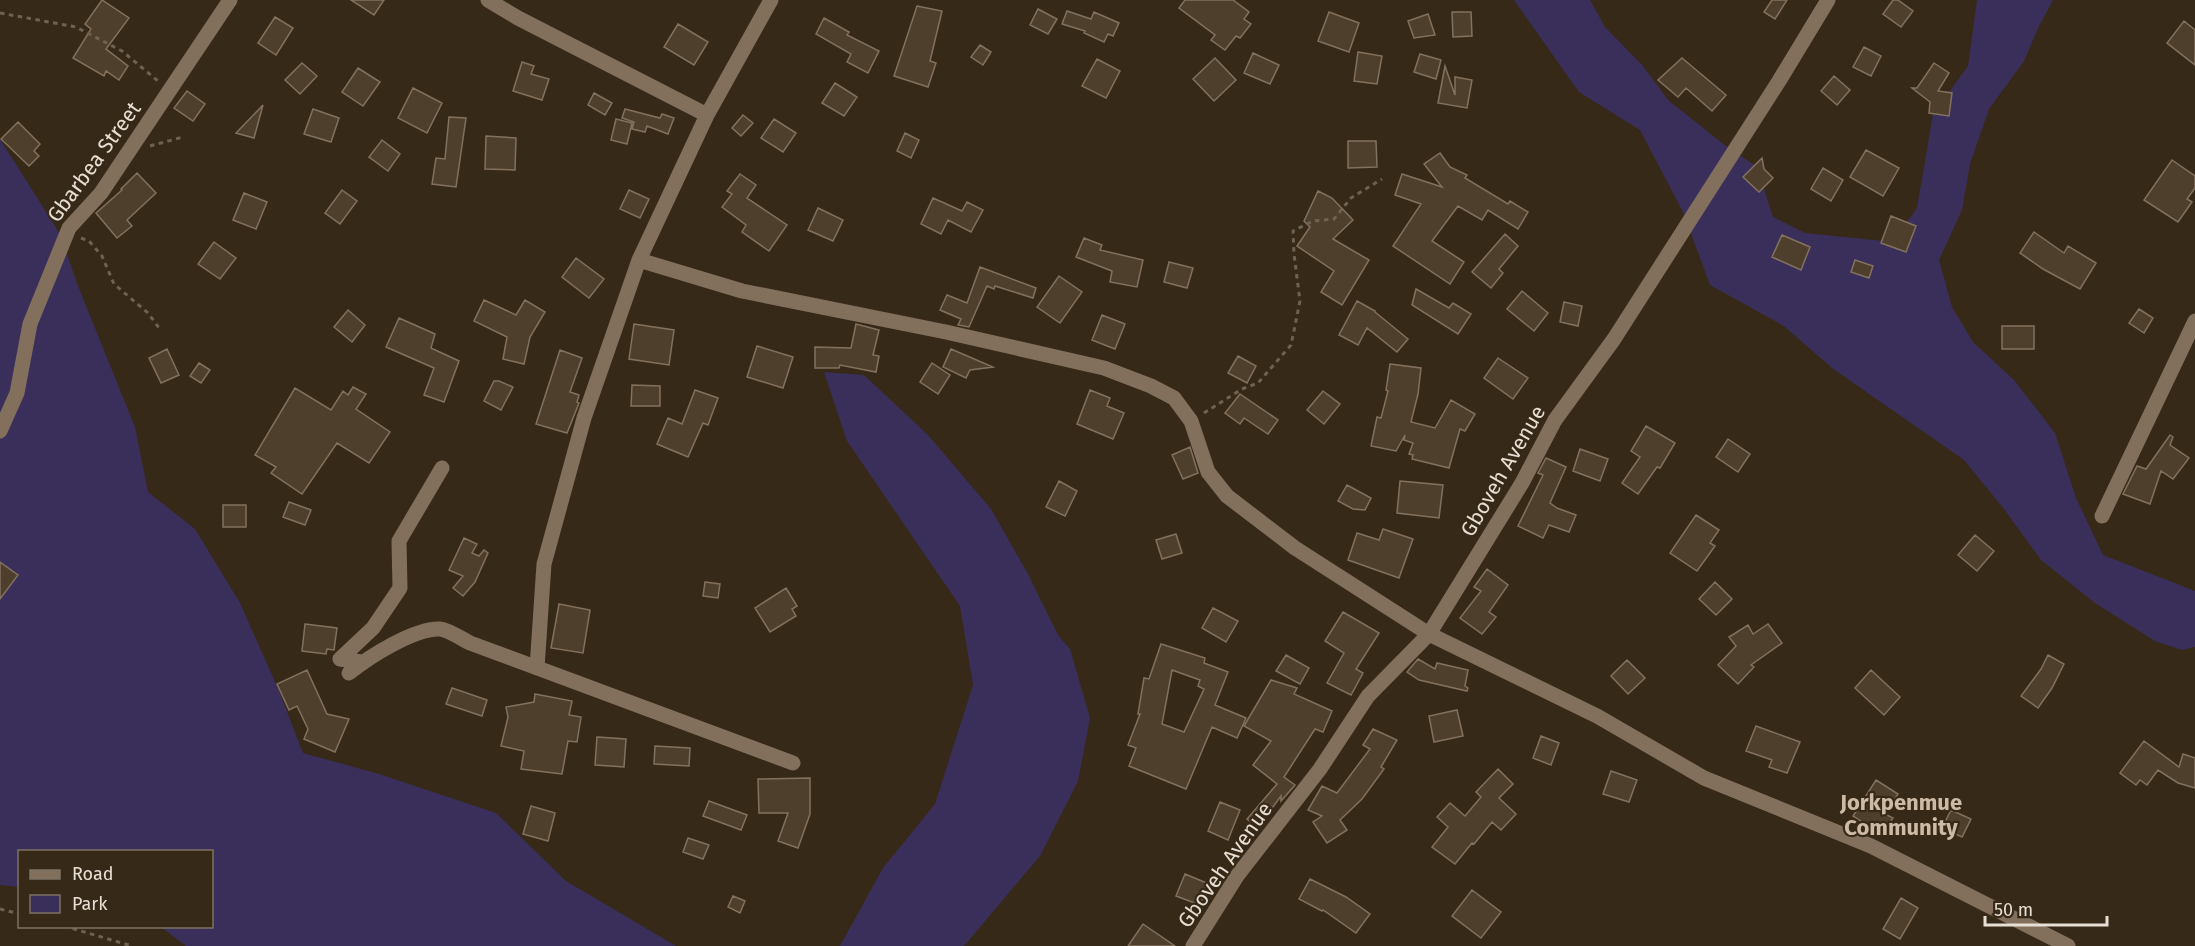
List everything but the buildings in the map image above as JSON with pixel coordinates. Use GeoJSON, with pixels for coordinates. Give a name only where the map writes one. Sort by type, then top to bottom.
{"type":"FeatureCollection","features":[{"type":"Feature","properties":{"kind":"street","name":"Gbarbea Street"},"geometry":{"type":"LineString","coordinates":[[0,431],[16,393],[30,324],[69,228],[101,193],[230,0]]}},
{"type":"Feature","properties":{"kind":"street"},"geometry":{"type":"LineString","coordinates":[[489,0],[518,18],[707,115]]}},
{"type":"Feature","properties":{"kind":"street"},"geometry":{"type":"LineString","coordinates":[[537,668],[544,564],[584,418],[639,260],[707,115],[771,0]]}},
{"type":"Feature","properties":{"kind":"street","name":"Gboveh Avenue"},"geometry":{"type":"LineString","coordinates":[[1193,946],[1237,876],[1320,769],[1368,696],[1429,634],[1522,483],[1555,420],[1621,329],[1828,0]]}},
{"type":"Feature","properties":{"kind":"street"},"geometry":{"type":"LineString","coordinates":[[639,260],[742,291],[934,329],[1104,368],[1151,386],[1174,398],[1191,421],[1208,472],[1227,496],[1295,548],[1429,634],[1597,716],[1704,778],[1871,846],[2068,946]]}},
{"type":"Feature","properties":{"kind":"street"},"geometry":{"type":"LineString","coordinates":[[2102,516],[2195,321]]}},
{"type":"Feature","properties":{"kind":"street"},"geometry":{"type":"LineString","coordinates":[[362,662],[340,658],[373,628],[400,588],[399,541],[442,468]]}},
{"type":"Feature","properties":{"kind":"street"},"geometry":{"type":"LineString","coordinates":[[349,673],[362,662],[409,636],[441,629],[470,643],[793,763]]}},
{"type":"Feature","properties":{"kind":"path"},"geometry":{"type":"LineString","coordinates":[[0,14],[76,27],[122,51],[170,92]]}},
{"type":"Feature","properties":{"kind":"path"},"geometry":{"type":"LineString","coordinates":[[1191,421],[1242,389],[1258,383],[1291,345],[1300,301],[1293,231],[1313,221],[1334,219],[1351,198],[1382,179]]}},
{"type":"Feature","properties":{"kind":"path"},"geometry":{"type":"LineString","coordinates":[[76,237],[89,241],[102,256],[114,284],[148,313],[159,328]]}},
{"type":"Feature","properties":{"kind":"path"},"geometry":{"type":"LineString","coordinates":[[0,909],[18,914]]}},
{"type":"Feature","properties":{"kind":"path"},"geometry":{"type":"LineString","coordinates":[[68,928],[132,946]]}},
{"type":"Feature","properties":{"kind":"green space"},"geometry":{"type":"Polygon","coordinates":[[[1514,0],[1590,0],[1605,27],[1643,66],[1668,100],[1722,143],[1757,167],[1773,217],[1805,233],[1893,242],[1917,208],[1933,114],[1968,66],[1977,0],[2053,0],[2024,61],[1989,109],[1970,164],[1962,210],[1939,260],[1952,307],[1973,342],[2014,380],[2055,433],[2076,498],[2103,555],[2195,591],[2195,647],[2182,650],[2155,641],[2095,603],[2041,560],[1964,460],[1832,368],[1784,326],[1710,285],[1683,212],[1640,130],[1579,92],[1514,0]]]}},
{"type":"Feature","properties":{"kind":"green space"},"geometry":{"type":"Polygon","coordinates":[[[0,139],[60,234],[78,286],[135,427],[148,492],[195,529],[240,603],[279,691],[303,753],[379,774],[496,813],[566,881],[676,946],[186,946],[162,928],[213,928],[213,850],[18,850],[18,887],[0,885],[0,139]]]}},
{"type":"Feature","properties":{"kind":"green space"},"geometry":{"type":"Polygon","coordinates":[[[824,372],[864,375],[928,435],[991,509],[1028,574],[1058,635],[1070,649],[1090,718],[1078,781],[1040,856],[964,946],[840,946],[883,868],[935,804],[973,685],[960,606],[847,441],[824,372]]]}},
{"type":"Feature","properties":{"kind":"district","name":"Jorkpenmue Community"},"geometry":{"type":"Point","coordinates":[1901,814]}}]}
